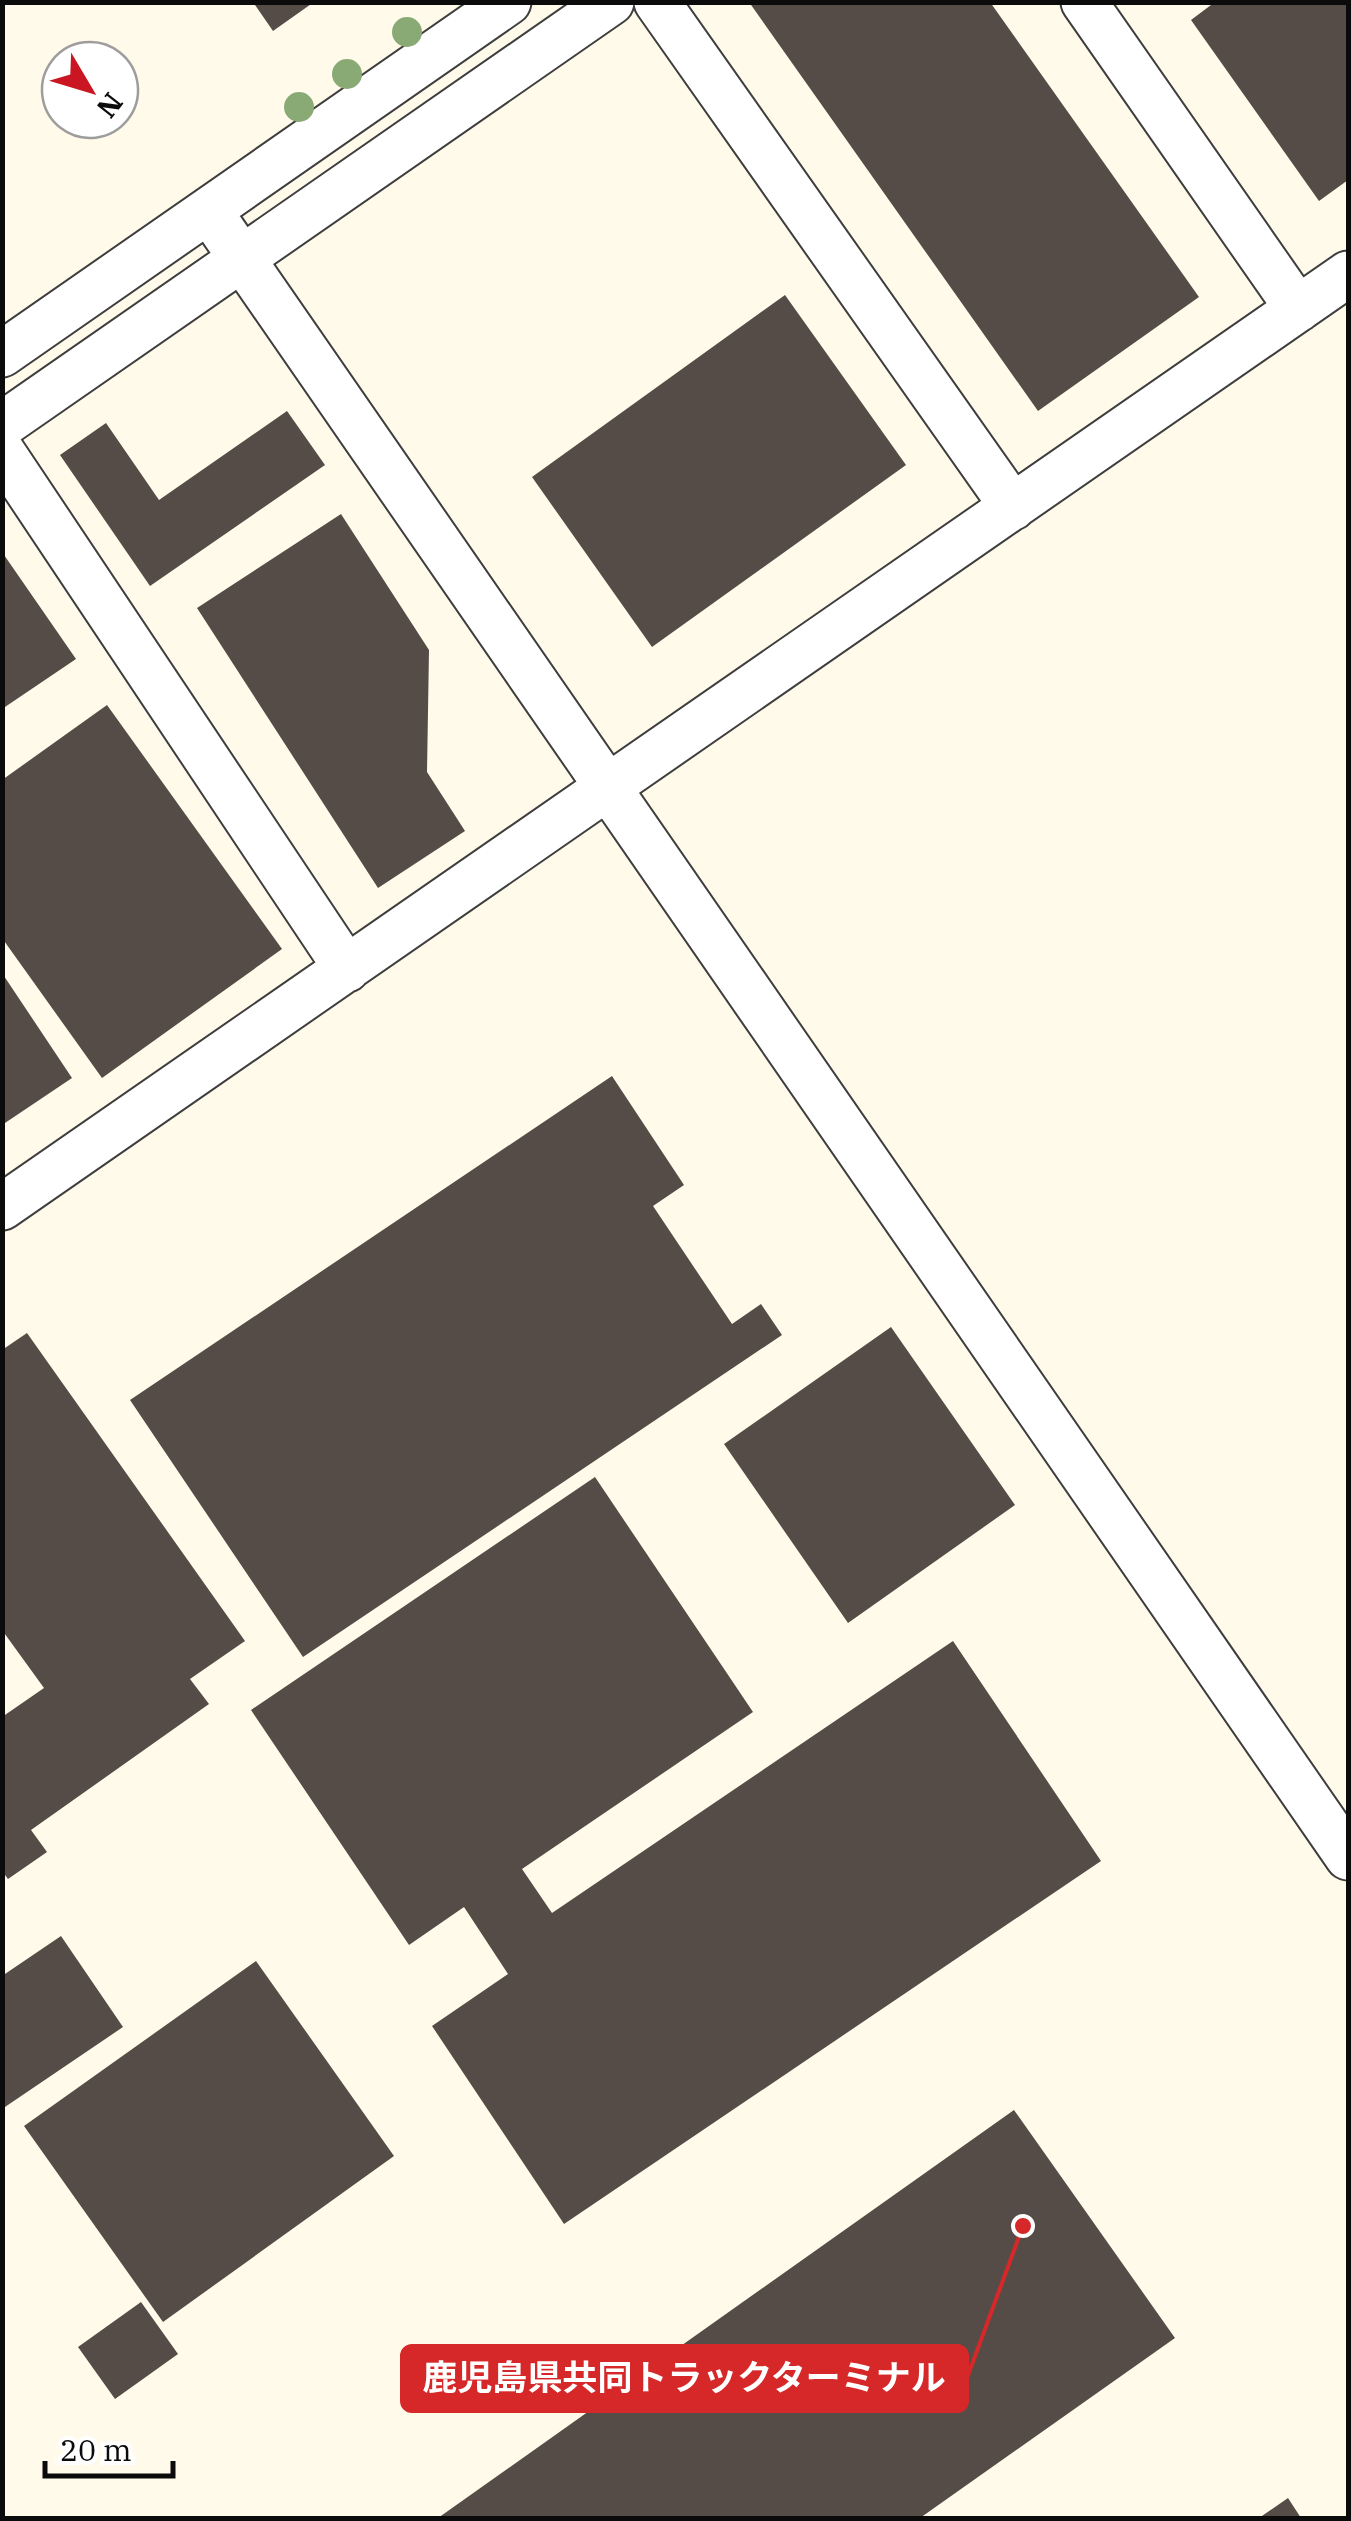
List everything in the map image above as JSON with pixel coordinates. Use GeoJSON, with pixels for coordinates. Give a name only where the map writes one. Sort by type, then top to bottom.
{"type":"FeatureCollection","features":[{"type":"Feature","properties":{"kind":"street"},"geometry":{"type":"LineString","coordinates":[[2,354],[508,2]]}},
{"type":"Feature","properties":{"kind":"street"},"geometry":{"type":"LineString","coordinates":[[2,425],[611,2]]}},
{"type":"Feature","properties":{"kind":"street"},"geometry":{"type":"LineString","coordinates":[[657,2],[1012,507]]}},
{"type":"Feature","properties":{"kind":"street"},"geometry":{"type":"LineString","coordinates":[[1084,2],[1298,309]]}},
{"type":"Feature","properties":{"kind":"street"},"geometry":{"type":"LineString","coordinates":[[209,211],[1348,1857]]}},
{"type":"Feature","properties":{"kind":"street"},"geometry":{"type":"LineString","coordinates":[[2,1207],[1348,274]]}},
{"type":"Feature","properties":{"kind":"street"},"geometry":{"type":"LineString","coordinates":[[2,452],[347,970]]}},
{"type":"Feature","properties":{"kind":"building"},"geometry":{"type":"Polygon","coordinates":[[[253,2],[314,2],[273,31],[253,2]]]}},
{"type":"Feature","properties":{"kind":"building"},"geometry":{"type":"Polygon","coordinates":[[[749,2],[990,2],[1199,297],[1038,411],[749,2]]]}},
{"type":"Feature","properties":{"kind":"building"},"geometry":{"type":"Polygon","coordinates":[[[1215,2],[1348,2],[1348,180],[1319,201],[1191,20],[1215,2]]]}},
{"type":"Feature","properties":{"kind":"building"},"geometry":{"type":"Polygon","coordinates":[[[785,295],[906,465],[652,647],[532,477],[785,295]]]}},
{"type":"Feature","properties":{"kind":"building"},"geometry":{"type":"Polygon","coordinates":[[[287,411],[325,465],[150,586],[60,455],[106,423],[159,500],[287,411]]]}},
{"type":"Feature","properties":{"kind":"building"},"geometry":{"type":"Polygon","coordinates":[[[341,514],[429,650],[427,772],[465,831],[378,888],[197,608],[341,514]]]}},
{"type":"Feature","properties":{"kind":"building"},"geometry":{"type":"Polygon","coordinates":[[[2,552],[76,659],[2,709],[2,552]]]}},
{"type":"Feature","properties":{"kind":"building"},"geometry":{"type":"Polygon","coordinates":[[[107,705],[282,949],[102,1078],[2,938],[2,780],[107,705]]]}},
{"type":"Feature","properties":{"kind":"building"},"geometry":{"type":"Polygon","coordinates":[[[2,973],[72,1078],[2,1125],[2,973]]]}},
{"type":"Feature","properties":{"kind":"building"},"geometry":{"type":"Polygon","coordinates":[[[612,1076],[684,1185],[653,1206],[732,1324],[761,1304],[782,1335],[303,1657],[130,1400],[612,1076]]]}},
{"type":"Feature","properties":{"kind":"building"},"geometry":{"type":"Polygon","coordinates":[[[891,1327],[1015,1505],[848,1623],[724,1444],[891,1327]]]}},
{"type":"Feature","properties":{"kind":"building"},"geometry":{"type":"Polygon","coordinates":[[[27,1333],[245,1641],[190,1679],[209,1704],[31,1830],[47,1852],[8,1879],[2,1871],[2,1717],[44,1688],[2,1630],[2,1350],[27,1333]]]}},
{"type":"Feature","properties":{"kind":"building"},"geometry":{"type":"Polygon","coordinates":[[[595,1477],[753,1712],[522,1869],[552,1913],[953,1641],[1101,1861],[564,2224],[432,2026],[508,1974],[464,1907],[409,1945],[251,1710],[595,1477]]]}},
{"type":"Feature","properties":{"kind":"building"},"geometry":{"type":"Polygon","coordinates":[[[61,1936],[123,2027],[2,2109],[2,1976],[61,1936]]]}},
{"type":"Feature","properties":{"kind":"building"},"geometry":{"type":"Polygon","coordinates":[[[256,1961],[394,2156],[163,2322],[24,2126],[256,1961]]]}},
{"type":"Feature","properties":{"kind":"building"},"geometry":{"type":"Polygon","coordinates":[[[1014,2110],[1175,2338],[920,2518],[438,2518],[1014,2110]]]}},
{"type":"Feature","properties":{"kind":"building"},"geometry":{"type":"Polygon","coordinates":[[[141,2302],[178,2354],[115,2399],[78,2347],[141,2302]]]}},
{"type":"Feature","properties":{"kind":"building"},"geometry":{"type":"Polygon","coordinates":[[[1288,2498],[1301,2518],[1259,2518],[1288,2498]]]}},
{"type":"Feature","properties":{"kind":"place","name":"鹿児島県共同トラックターミナル"},"geometry":{"type":"Point","coordinates":[1023,2226]}}]}
